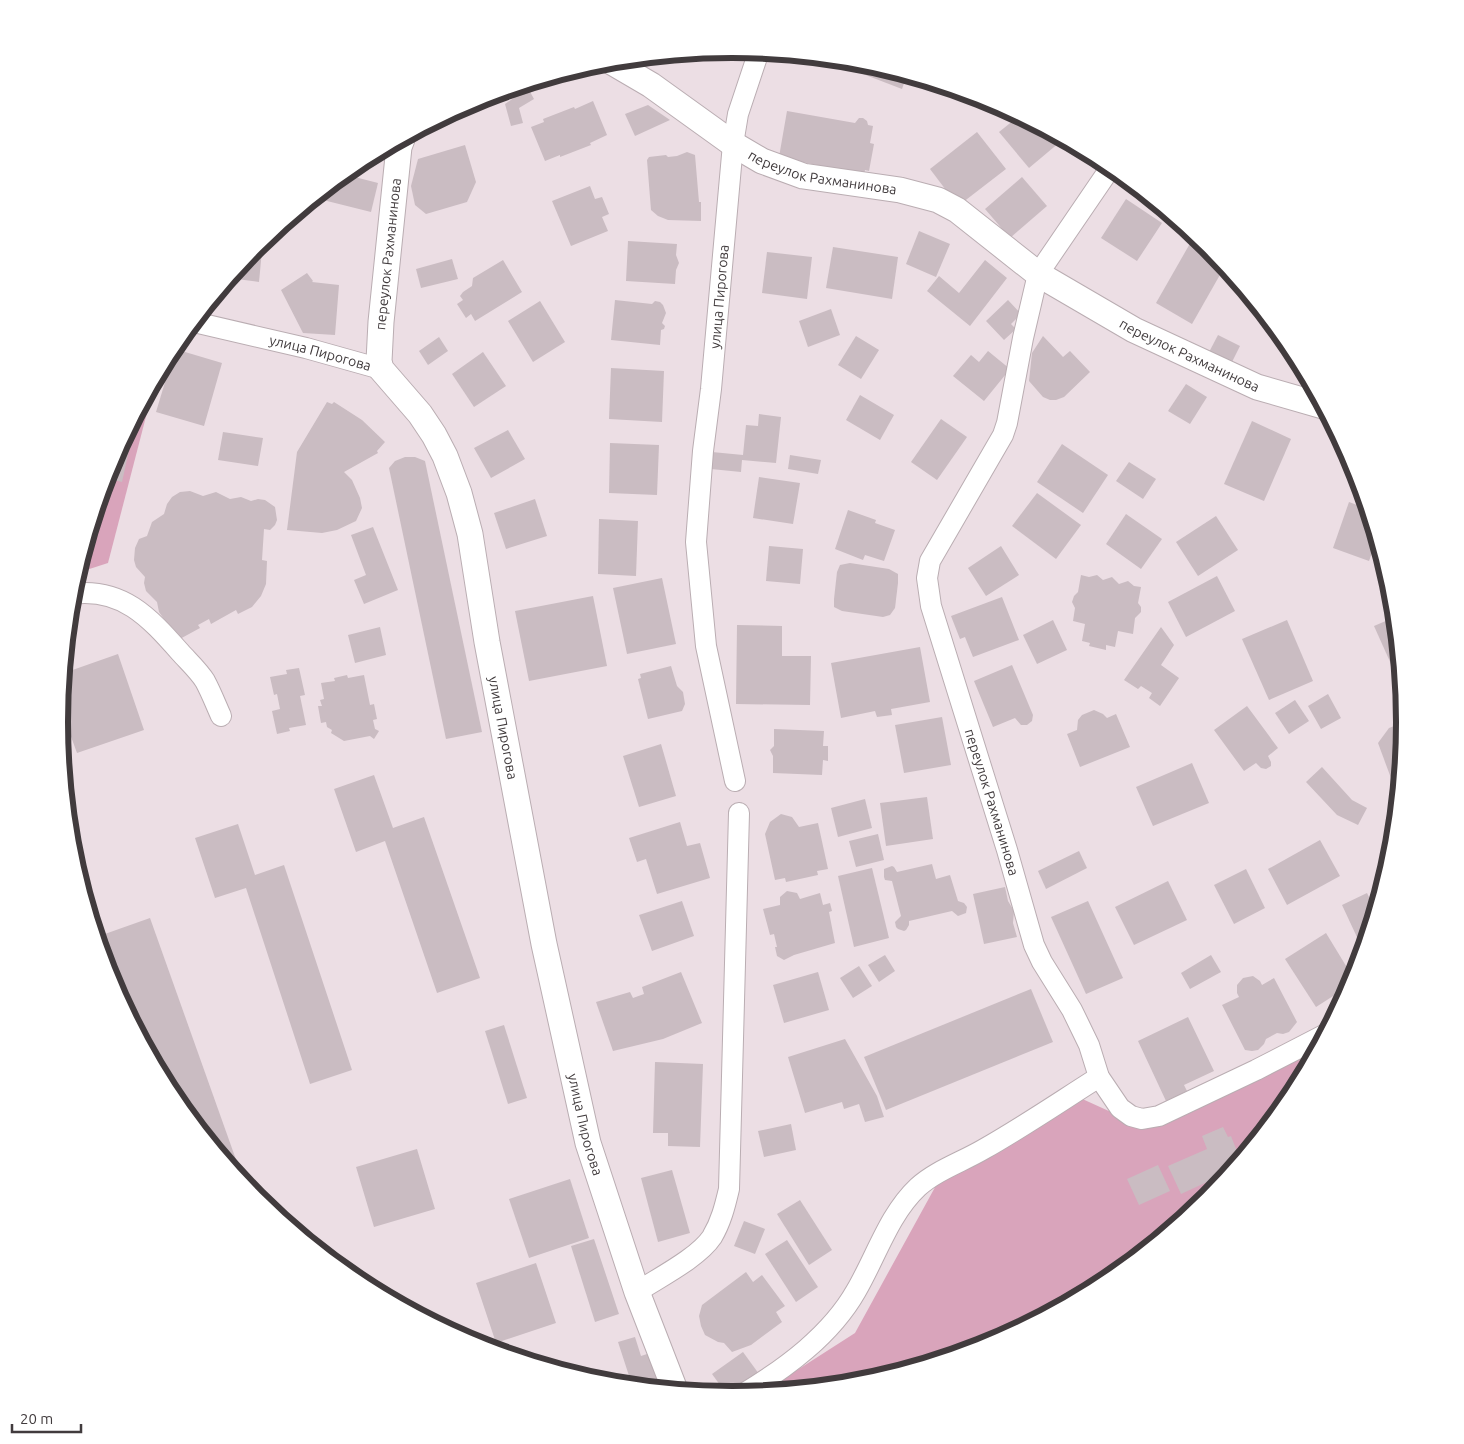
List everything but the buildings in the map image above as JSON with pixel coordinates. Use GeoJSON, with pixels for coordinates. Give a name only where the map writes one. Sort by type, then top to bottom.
{"type":"FeatureCollection","features":[{"type":"Feature","properties":{"kind":"street","name":"улица Пирогова"},"geometry":{"type":"LineString","coordinates":[[734,781],[706,646],[696,542],[733,144],[738,114],[756,59]]}},
{"type":"Feature","properties":{"kind":"street","name":"переулок Рахманинова"},"geometry":{"type":"LineString","coordinates":[[620,67],[651,85],[733,144],[762,161],[803,176],[900,190],[938,200],[957,210],[1038,274],[1134,330],[1257,387],[1314,404]]}},
{"type":"Feature","properties":{"kind":"street","name":"переулок Рахманинова"},"geometry":{"type":"LineString","coordinates":[[381,369],[379,361],[381,322],[399,148]]}},
{"type":"Feature","properties":{"kind":"street","name":"переулок Рахманинова"},"geometry":{"type":"LineString","coordinates":[[1106,173],[1038,274],[1023,338],[1010,412],[1003,435],[930,561],[927,578],[931,606],[1007,850],[1034,945],[1052,980],[1082,1028],[1099,1077],[1120,1108],[1131,1116],[1142,1119],[1159,1116],[1315,1040]]}},
{"type":"Feature","properties":{"kind":"street","name":"улица Пирогова"},"geometry":{"type":"LineString","coordinates":[[200,323],[306,348],[381,369],[420,414],[445,456],[459,493],[470,534],[487,642],[553,982],[588,1143],[637,1292],[672,1383]]}},
{"type":"Feature","properties":{"kind":"street"},"geometry":{"type":"LineString","coordinates":[[80,594],[94,593],[115,597],[136,608],[160,629],[204,680],[221,716]]}},
{"type":"Feature","properties":{"kind":"street"},"geometry":{"type":"LineString","coordinates":[[637,1292],[694,1256],[711,1238],[722,1216],[729,1189],[739,813]]}},
{"type":"Feature","properties":{"kind":"street"},"geometry":{"type":"LineString","coordinates":[[758,1385],[777,1374],[824,1333],[840,1314],[855,1292],[896,1215],[907,1199],[919,1187],[936,1174],[985,1148],[1099,1077]]}},
{"type":"Feature","properties":{"kind":"shaded area"},"geometry":{"type":"Polygon","coordinates":[[[149,404],[108,563],[85,570],[103,508],[118,468],[149,404]]]}},
{"type":"Feature","properties":{"kind":"shaded area"},"geometry":{"type":"Polygon","coordinates":[[[1313,1044],[1285,1091],[1232,1160],[1170,1222],[1101,1275],[1026,1318],[946,1351],[862,1374],[819,1381],[774,1385],[855,1333],[939,1180],[1078,1097],[1144,1127],[1313,1044]]]}}]}
